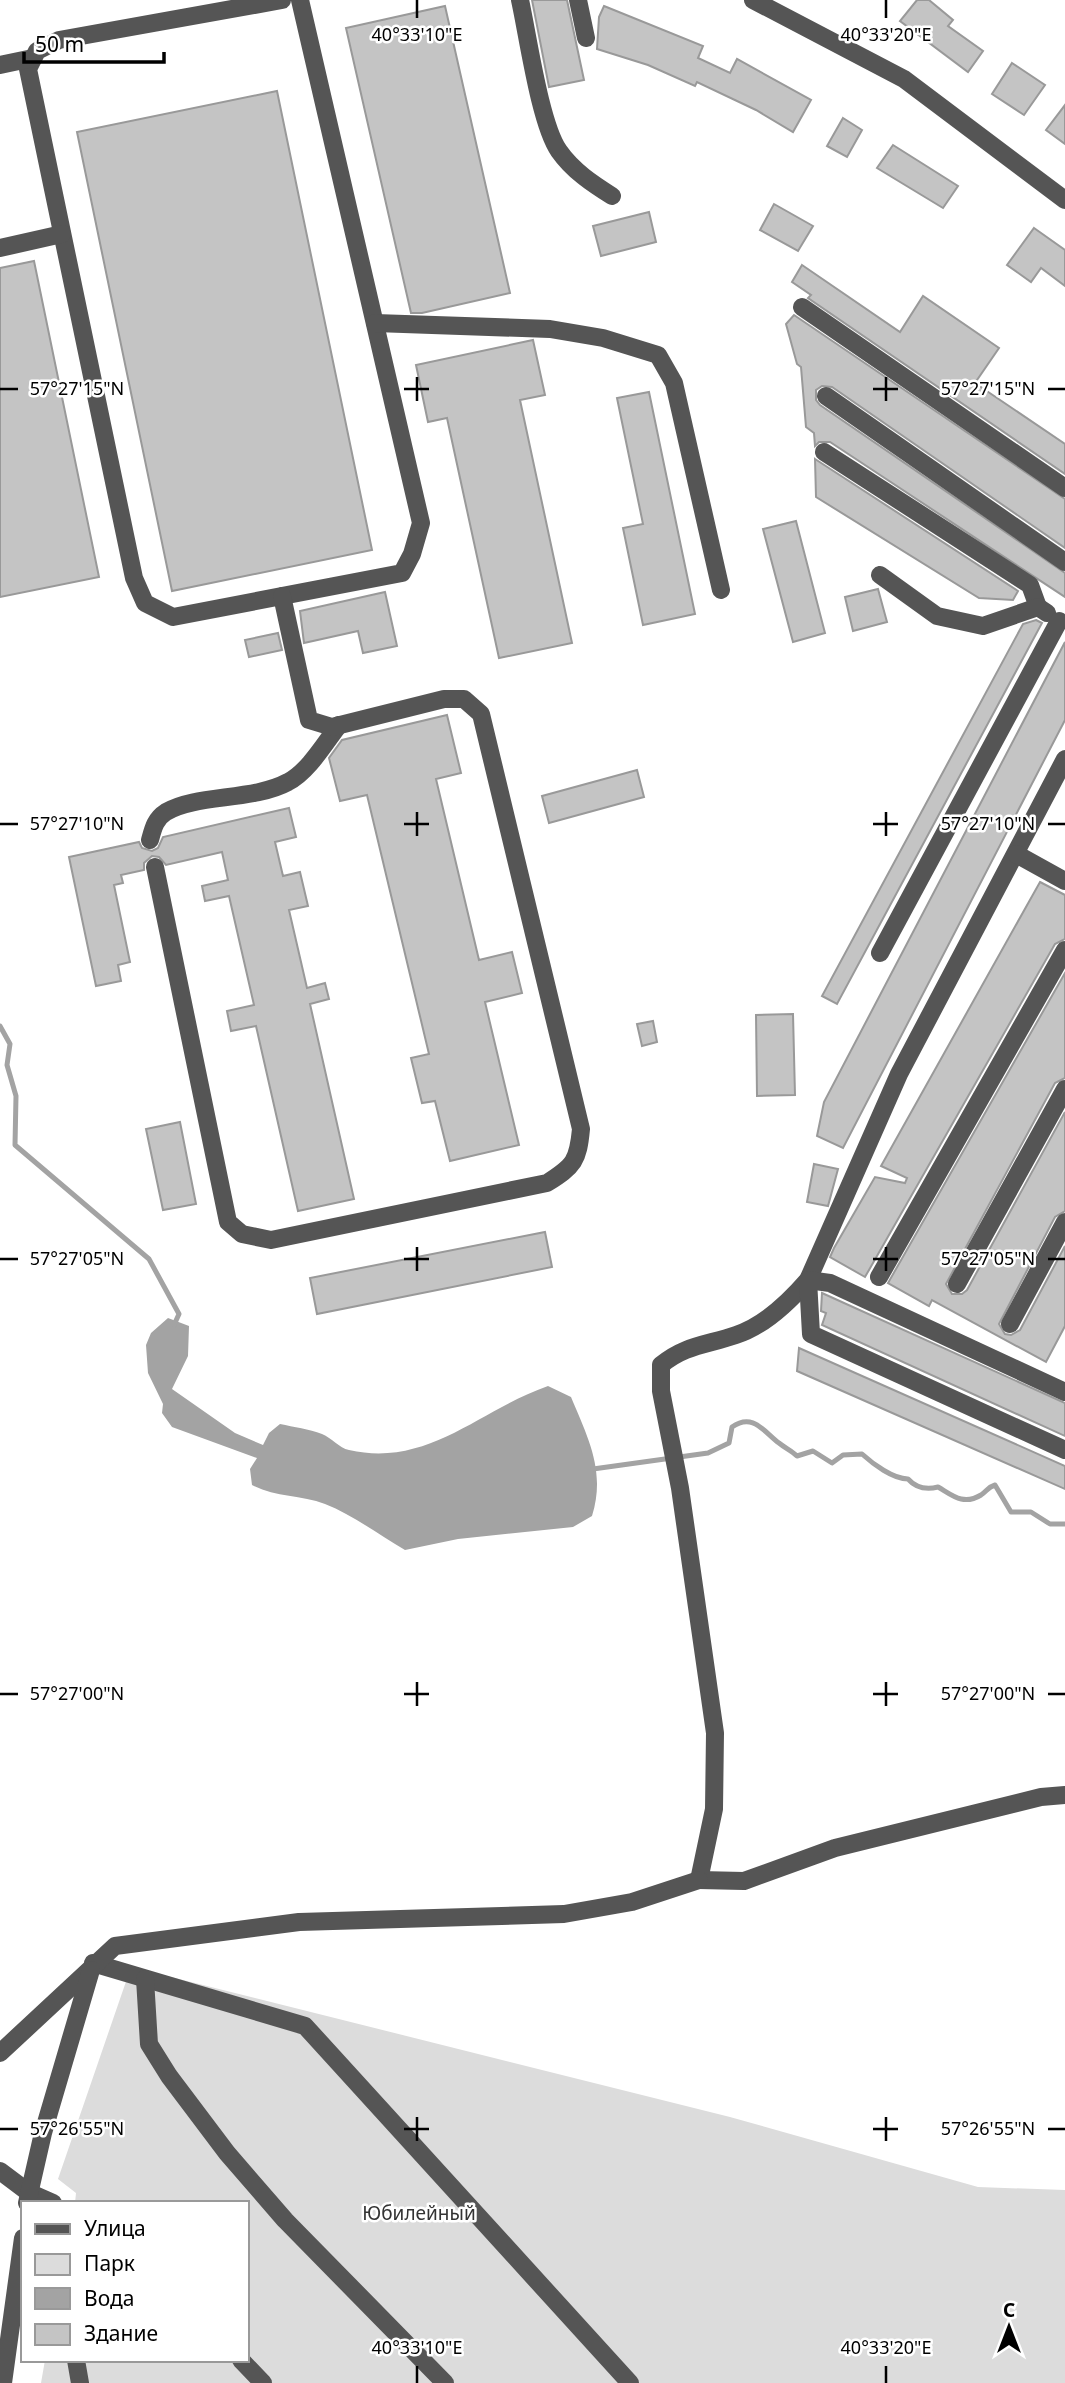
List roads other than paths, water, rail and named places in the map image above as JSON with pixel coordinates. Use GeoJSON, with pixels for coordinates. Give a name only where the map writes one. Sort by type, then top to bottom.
{"type":"FeatureCollection","features":[{"type":"Feature","properties":{"kind":"street"},"geometry":{"type":"LineString","coordinates":[[282,0],[59,40],[37,51],[27,69],[134,578],[145,603],[173,617],[402,573],[412,554],[421,523],[300,0]]}},
{"type":"Feature","properties":{"kind":"street"},"geometry":{"type":"LineString","coordinates":[[520,0],[547,122],[558,150],[585,179],[612,196]]}},
{"type":"Feature","properties":{"kind":"street"},"geometry":{"type":"LineString","coordinates":[[578,0],[586,38]]}},
{"type":"Feature","properties":{"kind":"street"},"geometry":{"type":"LineString","coordinates":[[753,0],[904,79],[1065,200]]}},
{"type":"Feature","properties":{"kind":"street"},"geometry":{"type":"LineString","coordinates":[[0,65],[33,58]]}},
{"type":"Feature","properties":{"kind":"street"},"geometry":{"type":"LineString","coordinates":[[0,248],[62,233]]}},
{"type":"Feature","properties":{"kind":"street"},"geometry":{"type":"LineString","coordinates":[[802,307],[1065,488]]}},
{"type":"Feature","properties":{"kind":"street"},"geometry":{"type":"LineString","coordinates":[[374,323],[550,329],[603,338],[658,355],[674,383],[721,590]]}},
{"type":"Feature","properties":{"kind":"street"},"geometry":{"type":"LineString","coordinates":[[826,396],[1065,562]]}},
{"type":"Feature","properties":{"kind":"street"},"geometry":{"type":"LineString","coordinates":[[824,452],[1030,585],[1038,607],[1062,621],[880,953]]}},
{"type":"Feature","properties":{"kind":"street"},"geometry":{"type":"LineString","coordinates":[[880,575],[937,617],[983,626],[1038,607]]}},
{"type":"Feature","properties":{"kind":"street"},"geometry":{"type":"LineString","coordinates":[[155,867],[228,1222],[242,1234],[258,1239],[284,1237],[547,1183],[570,1168],[579,1153],[581,1129],[481,715],[464,699],[444,699],[331,727],[309,720],[282,596]]}},
{"type":"Feature","properties":{"kind":"street"},"geometry":{"type":"LineString","coordinates":[[150,840],[154,824],[166,812],[203,802],[257,793],[290,782],[339,725]]}},
{"type":"Feature","properties":{"kind":"street"},"geometry":{"type":"LineString","coordinates":[[699,1880],[713,1809],[715,1733],[680,1488],[667,1426],[660,1364],[679,1350],[739,1335],[785,1306],[808,1280],[899,1074],[1065,759]]}},
{"type":"Feature","properties":{"kind":"street"},"geometry":{"type":"LineString","coordinates":[[1016,853],[1065,881]]}},
{"type":"Feature","properties":{"kind":"street"},"geometry":{"type":"LineString","coordinates":[[879,1277],[1065,950]]}},
{"type":"Feature","properties":{"kind":"street"},"geometry":{"type":"LineString","coordinates":[[957,1284],[1065,1089]]}},
{"type":"Feature","properties":{"kind":"street"},"geometry":{"type":"LineString","coordinates":[[1010,1324],[1065,1222]]}},
{"type":"Feature","properties":{"kind":"street"},"geometry":{"type":"LineString","coordinates":[[808,1280],[830,1283],[1065,1392]]}},
{"type":"Feature","properties":{"kind":"street"},"geometry":{"type":"LineString","coordinates":[[808,1280],[811,1334],[1065,1451]]}},
{"type":"Feature","properties":{"kind":"street"},"geometry":{"type":"LineString","coordinates":[[0,2053],[59,2001],[93,1963],[115,1946],[299,1922],[564,1914],[632,1902],[699,1880],[744,1881],[835,1848],[1041,1797],[1065,1796]]}},
{"type":"Feature","properties":{"kind":"street"},"geometry":{"type":"LineString","coordinates":[[93,1963],[305,2026],[630,2383]]}},
{"type":"Feature","properties":{"kind":"street"},"geometry":{"type":"LineString","coordinates":[[27,2197],[93,1963]]}},
{"type":"Feature","properties":{"kind":"street"},"geometry":{"type":"LineString","coordinates":[[145,1979],[149,2044],[169,2076],[227,2153],[285,2220],[444,2383]]}},
{"type":"Feature","properties":{"kind":"street"},"geometry":{"type":"LineString","coordinates":[[0,2171],[27,2197],[44,2201]]}},
{"type":"Feature","properties":{"kind":"street"},"geometry":{"type":"LineString","coordinates":[[3,2383],[21,2252]]}},
{"type":"Feature","properties":{"kind":"street"},"geometry":{"type":"LineString","coordinates":[[76,2362],[80,2383]]}},
{"type":"Feature","properties":{"kind":"street"},"geometry":{"type":"LineString","coordinates":[[243,2362],[263,2383]]}},
{"type":"Feature","properties":{"kind":"water"},"geometry":{"type":"Polygon","coordinates":[[[168,1318],[189,1326],[188,1356],[172,1389],[235,1433],[263,1445],[269,1433],[280,1424],[322,1434],[349,1450],[377,1453],[404,1451],[452,1434],[523,1396],[548,1386],[571,1397],[589,1441],[597,1484],[592,1516],[573,1527],[458,1539],[405,1550],[356,1519],[325,1504],[260,1489],[252,1485],[250,1469],[257,1458],[172,1427],[162,1413],[163,1404],[148,1373],[146,1345],[151,1333],[168,1318]]]}},
{"type":"Feature","properties":{"kind":"waterway"},"geometry":{"type":"LineString","coordinates":[[0,1026],[10,1044],[7,1065],[16,1096],[15,1145],[149,1259],[179,1314],[174,1325]]}},
{"type":"Feature","properties":{"kind":"waterway"},"geometry":{"type":"LineString","coordinates":[[593,1469],[708,1453],[729,1443],[732,1427],[746,1422],[758,1425],[797,1456],[813,1451],[832,1463],[843,1455],[862,1454],[890,1474],[908,1479],[922,1487],[938,1487],[953,1496],[969,1500],[995,1485],[1011,1512],[1031,1512],[1050,1524],[1065,1524]]}},
{"type":"Feature","properties":{"kind":"park label","name":"Юбилейный"},"geometry":{"type":"Point","coordinates":[419,2213]}}]}
